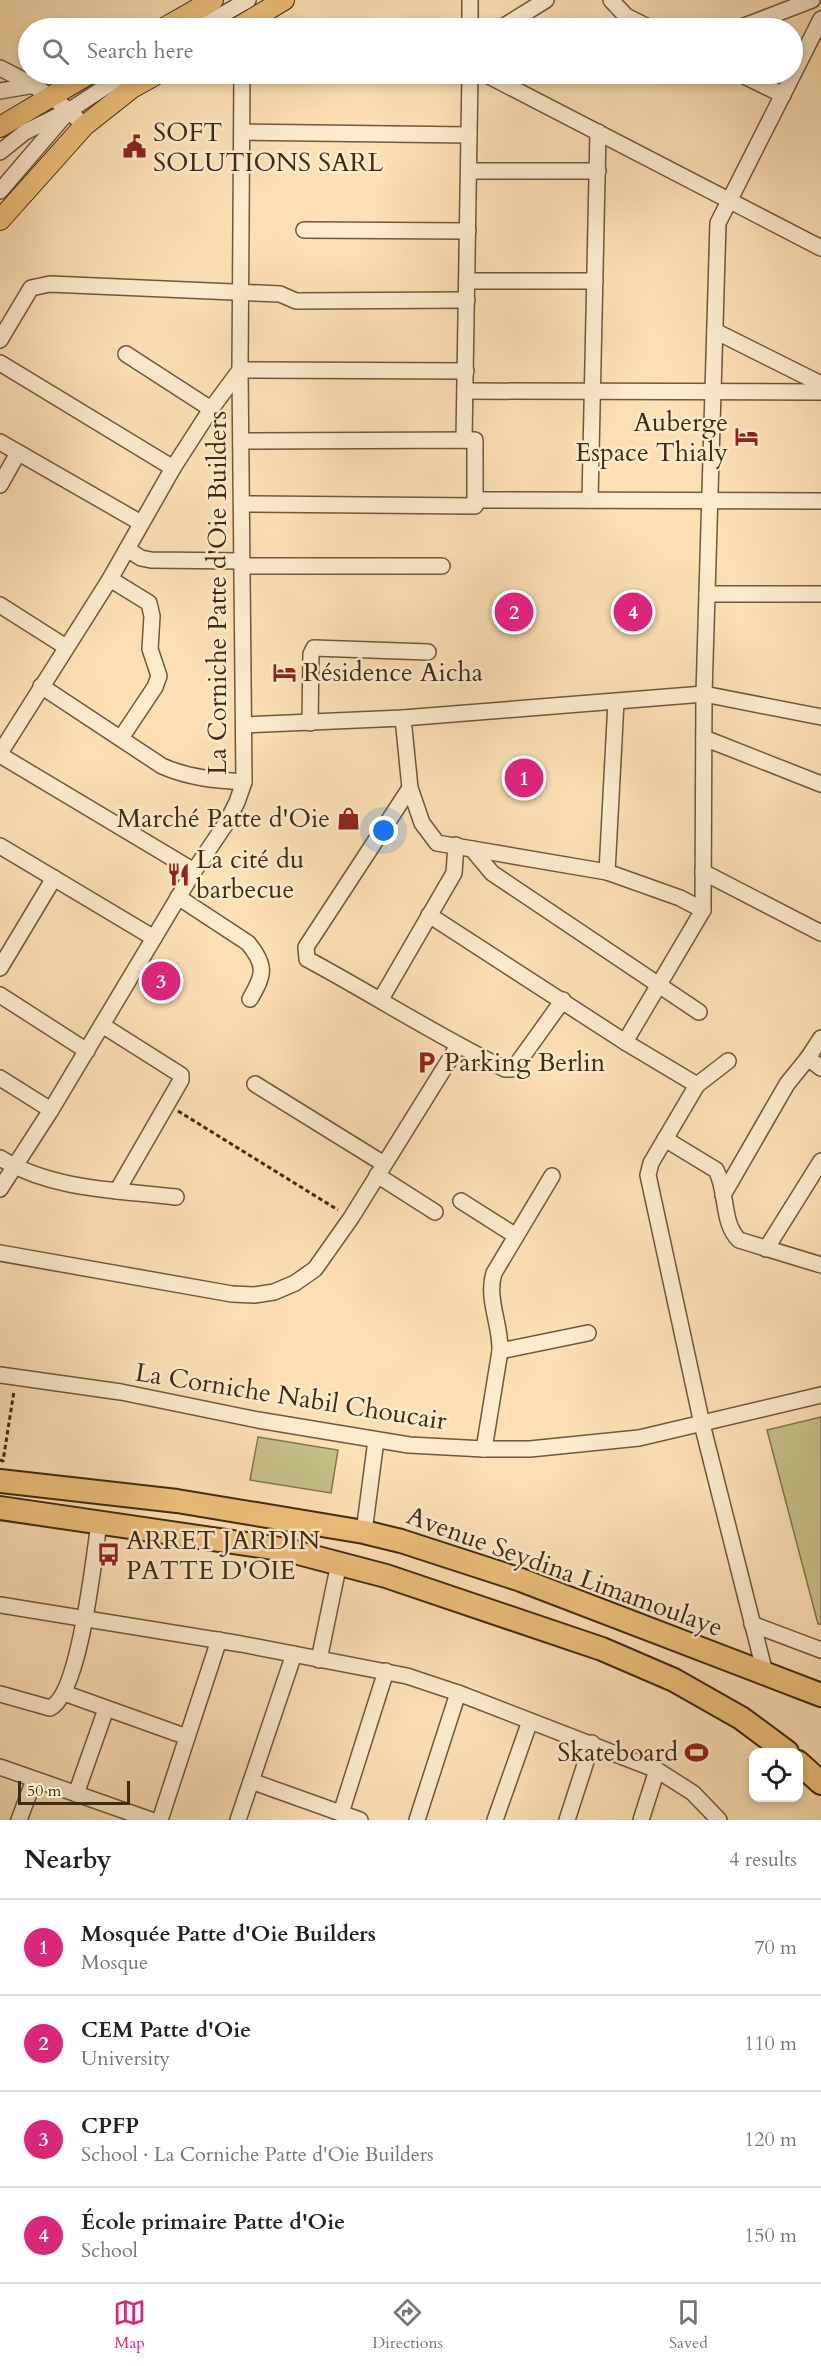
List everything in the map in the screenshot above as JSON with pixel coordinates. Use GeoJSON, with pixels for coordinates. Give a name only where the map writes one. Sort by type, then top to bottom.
{"type":"FeatureCollection","features":[{"type":"Feature","properties":{"kind":"highway","name":"Avenue Seydina Limamoulaye"},"geometry":{"type":"LineString","coordinates":[[1,1467],[177,1501],[364,1533],[426,1548],[502,1574],[821,1695]]}},
{"type":"Feature","properties":{"kind":"highway"},"geometry":{"type":"LineString","coordinates":[[0,1508],[286,1550],[339,1563],[488,1609],[612,1653],[711,1699],[782,1748]]}},
{"type":"Feature","properties":{"kind":"highway"},"geometry":{"type":"LineString","coordinates":[[803,1767],[821,1783]]}},
{"type":"Feature","properties":{"kind":"main road"},"geometry":{"type":"LineString","coordinates":[[182,18],[213,0]]}},
{"type":"Feature","properties":{"kind":"main road"},"geometry":{"type":"LineString","coordinates":[[254,18],[284,0]]}},
{"type":"Feature","properties":{"kind":"main road"},"geometry":{"type":"LineString","coordinates":[[0,127],[73,84]]}},
{"type":"Feature","properties":{"kind":"main road"},"geometry":{"type":"LineString","coordinates":[[0,220],[84,126],[139,84]]}},
{"type":"Feature","properties":{"kind":"street"},"geometry":{"type":"LineString","coordinates":[[216,18],[248,0]]}},
{"type":"Feature","properties":{"kind":"street"},"geometry":{"type":"LineString","coordinates":[[470,0],[470,18]]}},
{"type":"Feature","properties":{"kind":"street"},"geometry":{"type":"LineString","coordinates":[[517,18],[546,0]]}},
{"type":"Feature","properties":{"kind":"street"},"geometry":{"type":"LineString","coordinates":[[611,0],[630,18]]}},
{"type":"Feature","properties":{"kind":"street"},"geometry":{"type":"LineString","coordinates":[[765,18],[812,0]]}},
{"type":"Feature","properties":{"kind":"street"},"geometry":{"type":"LineString","coordinates":[[803,55],[821,19]]}},
{"type":"Feature","properties":{"kind":"street"},"geometry":{"type":"LineString","coordinates":[[0,68],[18,77]]}},
{"type":"Feature","properties":{"kind":"street"},"geometry":{"type":"LineString","coordinates":[[31,84],[70,110],[84,126]]}},
{"type":"Feature","properties":{"kind":"street"},"geometry":{"type":"LineString","coordinates":[[0,152],[25,132],[70,110],[110,84]]}},
{"type":"Feature","properties":{"kind":"street","name":"La Corniche Patte d'Oie Builders"},"geometry":{"type":"LineString","coordinates":[[0,1189],[51,1110],[178,897],[226,822],[237,802],[244,782],[240,370],[242,84]]}},
{"type":"Feature","properties":{"kind":"street"},"geometry":{"type":"LineString","coordinates":[[464,440],[470,84]]}},
{"type":"Feature","properties":{"kind":"street"},"geometry":{"type":"LineString","coordinates":[[504,84],[821,248]]}},
{"type":"Feature","properties":{"kind":"street"},"geometry":{"type":"LineString","coordinates":[[760,84],[783,95]]}},
{"type":"Feature","properties":{"kind":"street"},"geometry":{"type":"LineString","coordinates":[[625,1042],[703,910],[704,694],[718,222],[788,84]]}},
{"type":"Feature","properties":{"kind":"street"},"geometry":{"type":"LineString","coordinates":[[0,91],[35,86]]}},
{"type":"Feature","properties":{"kind":"street"},"geometry":{"type":"LineString","coordinates":[[0,191],[70,110]]}},
{"type":"Feature","properties":{"kind":"street"},"geometry":{"type":"LineString","coordinates":[[243,132],[469,135]]}},
{"type":"Feature","properties":{"kind":"street"},"geometry":{"type":"LineString","coordinates":[[590,500],[598,132]]}},
{"type":"Feature","properties":{"kind":"street"},"geometry":{"type":"LineString","coordinates":[[468,171],[598,171]]}},
{"type":"Feature","properties":{"kind":"street"},"geometry":{"type":"LineString","coordinates":[[304,230],[468,231]]}},
{"type":"Feature","properties":{"kind":"street"},"geometry":{"type":"LineString","coordinates":[[467,281],[595,281]]}},
{"type":"Feature","properties":{"kind":"street"},"geometry":{"type":"LineString","coordinates":[[0,340],[31,288],[50,284],[279,294],[296,301],[467,300]]}},
{"type":"Feature","properties":{"kind":"street"},"geometry":{"type":"LineString","coordinates":[[715,331],[821,384]]}},
{"type":"Feature","properties":{"kind":"street"},"geometry":{"type":"LineString","coordinates":[[126,354],[211,409]]}},
{"type":"Feature","properties":{"kind":"street"},"geometry":{"type":"LineString","coordinates":[[0,363],[173,468]]}},
{"type":"Feature","properties":{"kind":"street"},"geometry":{"type":"LineString","coordinates":[[194,871],[0,754],[110,579],[173,468],[211,409],[240,370],[466,371]]}},
{"type":"Feature","properties":{"kind":"street"},"geometry":{"type":"LineString","coordinates":[[465,391],[821,392]]}},
{"type":"Feature","properties":{"kind":"street"},"geometry":{"type":"LineString","coordinates":[[241,441],[475,440],[475,506],[242,504]]}},
{"type":"Feature","properties":{"kind":"street"},"geometry":{"type":"LineString","coordinates":[[0,442],[141,523]]}},
{"type":"Feature","properties":{"kind":"street"},"geometry":{"type":"LineString","coordinates":[[0,485],[18,453]]}},
{"type":"Feature","properties":{"kind":"street"},"geometry":{"type":"LineString","coordinates":[[475,500],[821,501]]}},
{"type":"Feature","properties":{"kind":"street"},"geometry":{"type":"LineString","coordinates":[[127,549],[141,558],[151,560],[242,564],[442,566]]}},
{"type":"Feature","properties":{"kind":"street"},"geometry":{"type":"LineString","coordinates":[[110,579],[149,603],[152,616],[150,649],[159,676],[155,687],[121,738]]}},
{"type":"Feature","properties":{"kind":"street"},"geometry":{"type":"LineString","coordinates":[[707,594],[821,594]]}},
{"type":"Feature","properties":{"kind":"street"},"geometry":{"type":"LineString","coordinates":[[0,605],[66,647]]}},
{"type":"Feature","properties":{"kind":"street"},"geometry":{"type":"LineString","coordinates":[[310,723],[311,654],[314,648],[428,652]]}},
{"type":"Feature","properties":{"kind":"street"},"geometry":{"type":"LineString","coordinates":[[41,686],[162,766],[182,775],[244,782]]}},
{"type":"Feature","properties":{"kind":"street"},"geometry":{"type":"LineString","coordinates":[[244,725],[403,718],[704,694],[821,717]]}},
{"type":"Feature","properties":{"kind":"street"},"geometry":{"type":"LineString","coordinates":[[607,872],[616,702]]}},
{"type":"Feature","properties":{"kind":"street"},"geometry":{"type":"LineString","coordinates":[[403,718],[410,788],[422,823],[437,843],[607,872],[680,898],[703,910]]}},
{"type":"Feature","properties":{"kind":"street"},"geometry":{"type":"LineString","coordinates":[[704,738],[821,784]]}},
{"type":"Feature","properties":{"kind":"street"},"geometry":{"type":"LineString","coordinates":[[410,788],[306,947],[307,959],[381,999],[458,1046],[505,1069],[512,1069],[563,1000]]}},
{"type":"Feature","properties":{"kind":"street"},"geometry":{"type":"LineString","coordinates":[[381,999],[453,873],[456,845]]}},
{"type":"Feature","properties":{"kind":"street"},"geometry":{"type":"LineString","coordinates":[[0,846],[154,938]]}},
{"type":"Feature","properties":{"kind":"street"},"geometry":{"type":"LineString","coordinates":[[472,849],[492,873],[699,1012]]}},
{"type":"Feature","properties":{"kind":"street"},"geometry":{"type":"LineString","coordinates":[[703,872],[819,928]]}},
{"type":"Feature","properties":{"kind":"street"},"geometry":{"type":"LineString","coordinates":[[0,968],[54,878]]}},
{"type":"Feature","properties":{"kind":"street"},"geometry":{"type":"LineString","coordinates":[[178,897],[248,943],[257,954],[262,965],[262,976],[249,999]]}},
{"type":"Feature","properties":{"kind":"street"},"geometry":{"type":"LineString","coordinates":[[429,915],[625,1042],[697,1085]]}},
{"type":"Feature","properties":{"kind":"street"},"geometry":{"type":"LineString","coordinates":[[0,995],[87,1051]]}},
{"type":"Feature","properties":{"kind":"street"},"geometry":{"type":"LineString","coordinates":[[102,1025],[179,1072],[181,1080],[117,1191]]}},
{"type":"Feature","properties":{"kind":"street"},"geometry":{"type":"LineString","coordinates":[[723,1195],[784,1089],[821,1038]]}},
{"type":"Feature","properties":{"kind":"street"},"geometry":{"type":"LineString","coordinates":[[0,1253],[232,1293],[274,1292],[295,1283],[315,1269],[351,1218],[458,1046]]}},
{"type":"Feature","properties":{"kind":"street"},"geometry":{"type":"LineString","coordinates":[[808,1058],[821,1068]]}},
{"type":"Feature","properties":{"kind":"street"},"geometry":{"type":"LineString","coordinates":[[728,1060],[697,1085],[664,1139],[651,1163],[648,1175],[702,1424],[765,1673]]}},
{"type":"Feature","properties":{"kind":"street"},"geometry":{"type":"LineString","coordinates":[[0,1078],[51,1110]]}},
{"type":"Feature","properties":{"kind":"street"},"geometry":{"type":"LineString","coordinates":[[255,1084],[380,1170],[435,1212]]}},
{"type":"Feature","properties":{"kind":"street"},"geometry":{"type":"LineString","coordinates":[[664,1139],[716,1170],[732,1233],[739,1240],[821,1265]]}},
{"type":"Feature","properties":{"kind":"street"},"geometry":{"type":"LineString","coordinates":[[0,1158],[14,1166],[51,1180],[117,1191],[176,1197]]}},
{"type":"Feature","properties":{"kind":"street"},"geometry":{"type":"LineString","coordinates":[[766,1249],[821,1161]]}},
{"type":"Feature","properties":{"kind":"street"},"geometry":{"type":"LineString","coordinates":[[484,1449],[501,1336],[490,1284],[494,1273],[552,1176]]}},
{"type":"Feature","properties":{"kind":"street"},"geometry":{"type":"LineString","coordinates":[[460,1201],[516,1236]]}},
{"type":"Feature","properties":{"kind":"street"},"geometry":{"type":"LineString","coordinates":[[500,1351],[588,1333]]}},
{"type":"Feature","properties":{"kind":"street","name":"La Corniche Nabil Choucair"},"geometry":{"type":"LineString","coordinates":[[0,1376],[121,1392],[191,1407],[409,1445],[484,1449],[530,1449],[639,1438],[821,1395]]}},
{"type":"Feature","properties":{"kind":"street"},"geometry":{"type":"LineString","coordinates":[[364,1533],[376,1440]]}},
{"type":"Feature","properties":{"kind":"street"},"geometry":{"type":"LineString","coordinates":[[0,1694],[50,1708],[57,1705],[64,1693],[86,1620],[99,1523]]}},
{"type":"Feature","properties":{"kind":"street"},"geometry":{"type":"LineString","coordinates":[[319,1660],[339,1563]]}},
{"type":"Feature","properties":{"kind":"street"},"geometry":{"type":"LineString","coordinates":[[0,1605],[219,1640],[386,1671],[458,1693],[657,1770],[693,1793],[719,1820]]}},
{"type":"Feature","properties":{"kind":"street"},"geometry":{"type":"LineString","coordinates":[[752,1624],[821,1650]]}},
{"type":"Feature","properties":{"kind":"street"},"geometry":{"type":"LineString","coordinates":[[160,1820],[219,1640]]}},
{"type":"Feature","properties":{"kind":"street"},"geometry":{"type":"LineString","coordinates":[[238,1820],[294,1654]]}},
{"type":"Feature","properties":{"kind":"street"},"geometry":{"type":"LineString","coordinates":[[340,1813],[386,1671]]}},
{"type":"Feature","properties":{"kind":"street"},"geometry":{"type":"LineString","coordinates":[[64,1693],[187,1737]]}},
{"type":"Feature","properties":{"kind":"street"},"geometry":{"type":"LineString","coordinates":[[417,1820],[458,1693]]}},
{"type":"Feature","properties":{"kind":"street"},"geometry":{"type":"LineString","coordinates":[[76,1794],[106,1709]]}},
{"type":"Feature","properties":{"kind":"street"},"geometry":{"type":"LineString","coordinates":[[495,1820],[530,1721]]}},
{"type":"Feature","properties":{"kind":"street"},"geometry":{"type":"LineString","coordinates":[[567,1820],[592,1743]]}},
{"type":"Feature","properties":{"kind":"street"},"geometry":{"type":"LineString","coordinates":[[0,1767],[76,1794],[120,1815],[152,1820]]}},
{"type":"Feature","properties":{"kind":"street"},"geometry":{"type":"LineString","coordinates":[[641,1820],[657,1770]]}},
{"type":"Feature","properties":{"kind":"street"},"geometry":{"type":"LineString","coordinates":[[19,1820],[34,1780]]}},
{"type":"Feature","properties":{"kind":"street"},"geometry":{"type":"LineString","coordinates":[[251,1781],[360,1820]]}},
{"type":"Feature","properties":{"kind":"path"},"geometry":{"type":"LineString","coordinates":[[166,1104],[351,1218]]}},
{"type":"Feature","properties":{"kind":"path"},"geometry":{"type":"LineString","coordinates":[[1,1467],[17,1378]]}},
{"type":"Feature","properties":{"kind":"shaded area"},"geometry":{"type":"Polygon","coordinates":[[[821,1417],[821,1624],[818,1624],[767,1430],[821,1417]]]}},
{"type":"Feature","properties":{"kind":"shaded area"},"geometry":{"type":"Polygon","coordinates":[[[258,1437],[338,1450],[331,1493],[250,1480],[258,1437]]]}},
{"type":"Feature","properties":{"kind":"place","name":"SOFT SOLUTIONS SARL"},"geometry":{"type":"Point","coordinates":[135,147]}},
{"type":"Feature","properties":{"kind":"place","name":"Auberge Espace Thialy"},"geometry":{"type":"Point","coordinates":[746,437]}},
{"type":"Feature","properties":{"kind":"place","name":"CEM Patte d'Oie"},"geometry":{"type":"Point","coordinates":[514,612]}},
{"type":"Feature","properties":{"kind":"place","name":"École primaire Patte d'Oie"},"geometry":{"type":"Point","coordinates":[633,612]}},
{"type":"Feature","properties":{"kind":"place","name":"Résidence Aicha"},"geometry":{"type":"Point","coordinates":[285,672]}},
{"type":"Feature","properties":{"kind":"place","name":"Mosquée Patte d'Oie Builders"},"geometry":{"type":"Point","coordinates":[524,778]}},
{"type":"Feature","properties":{"kind":"place","name":"Marché Patte d'Oie"},"geometry":{"type":"Point","coordinates":[348,818]}},
{"type":"Feature","properties":{"kind":"place","name":"La cité du barbecue"},"geometry":{"type":"Point","coordinates":[178,874]}},
{"type":"Feature","properties":{"kind":"place","name":"CPFP"},"geometry":{"type":"Point","coordinates":[161,981]}},
{"type":"Feature","properties":{"kind":"place","name":"Parking Berlin"},"geometry":{"type":"Point","coordinates":[426,1062]}},
{"type":"Feature","properties":{"kind":"place","name":"ARRET JARDIN PATTE D'OIE"},"geometry":{"type":"Point","coordinates":[108,1555]}},
{"type":"Feature","properties":{"kind":"place","name":"Skateboard"},"geometry":{"type":"Point","coordinates":[696,1752]}}]}
